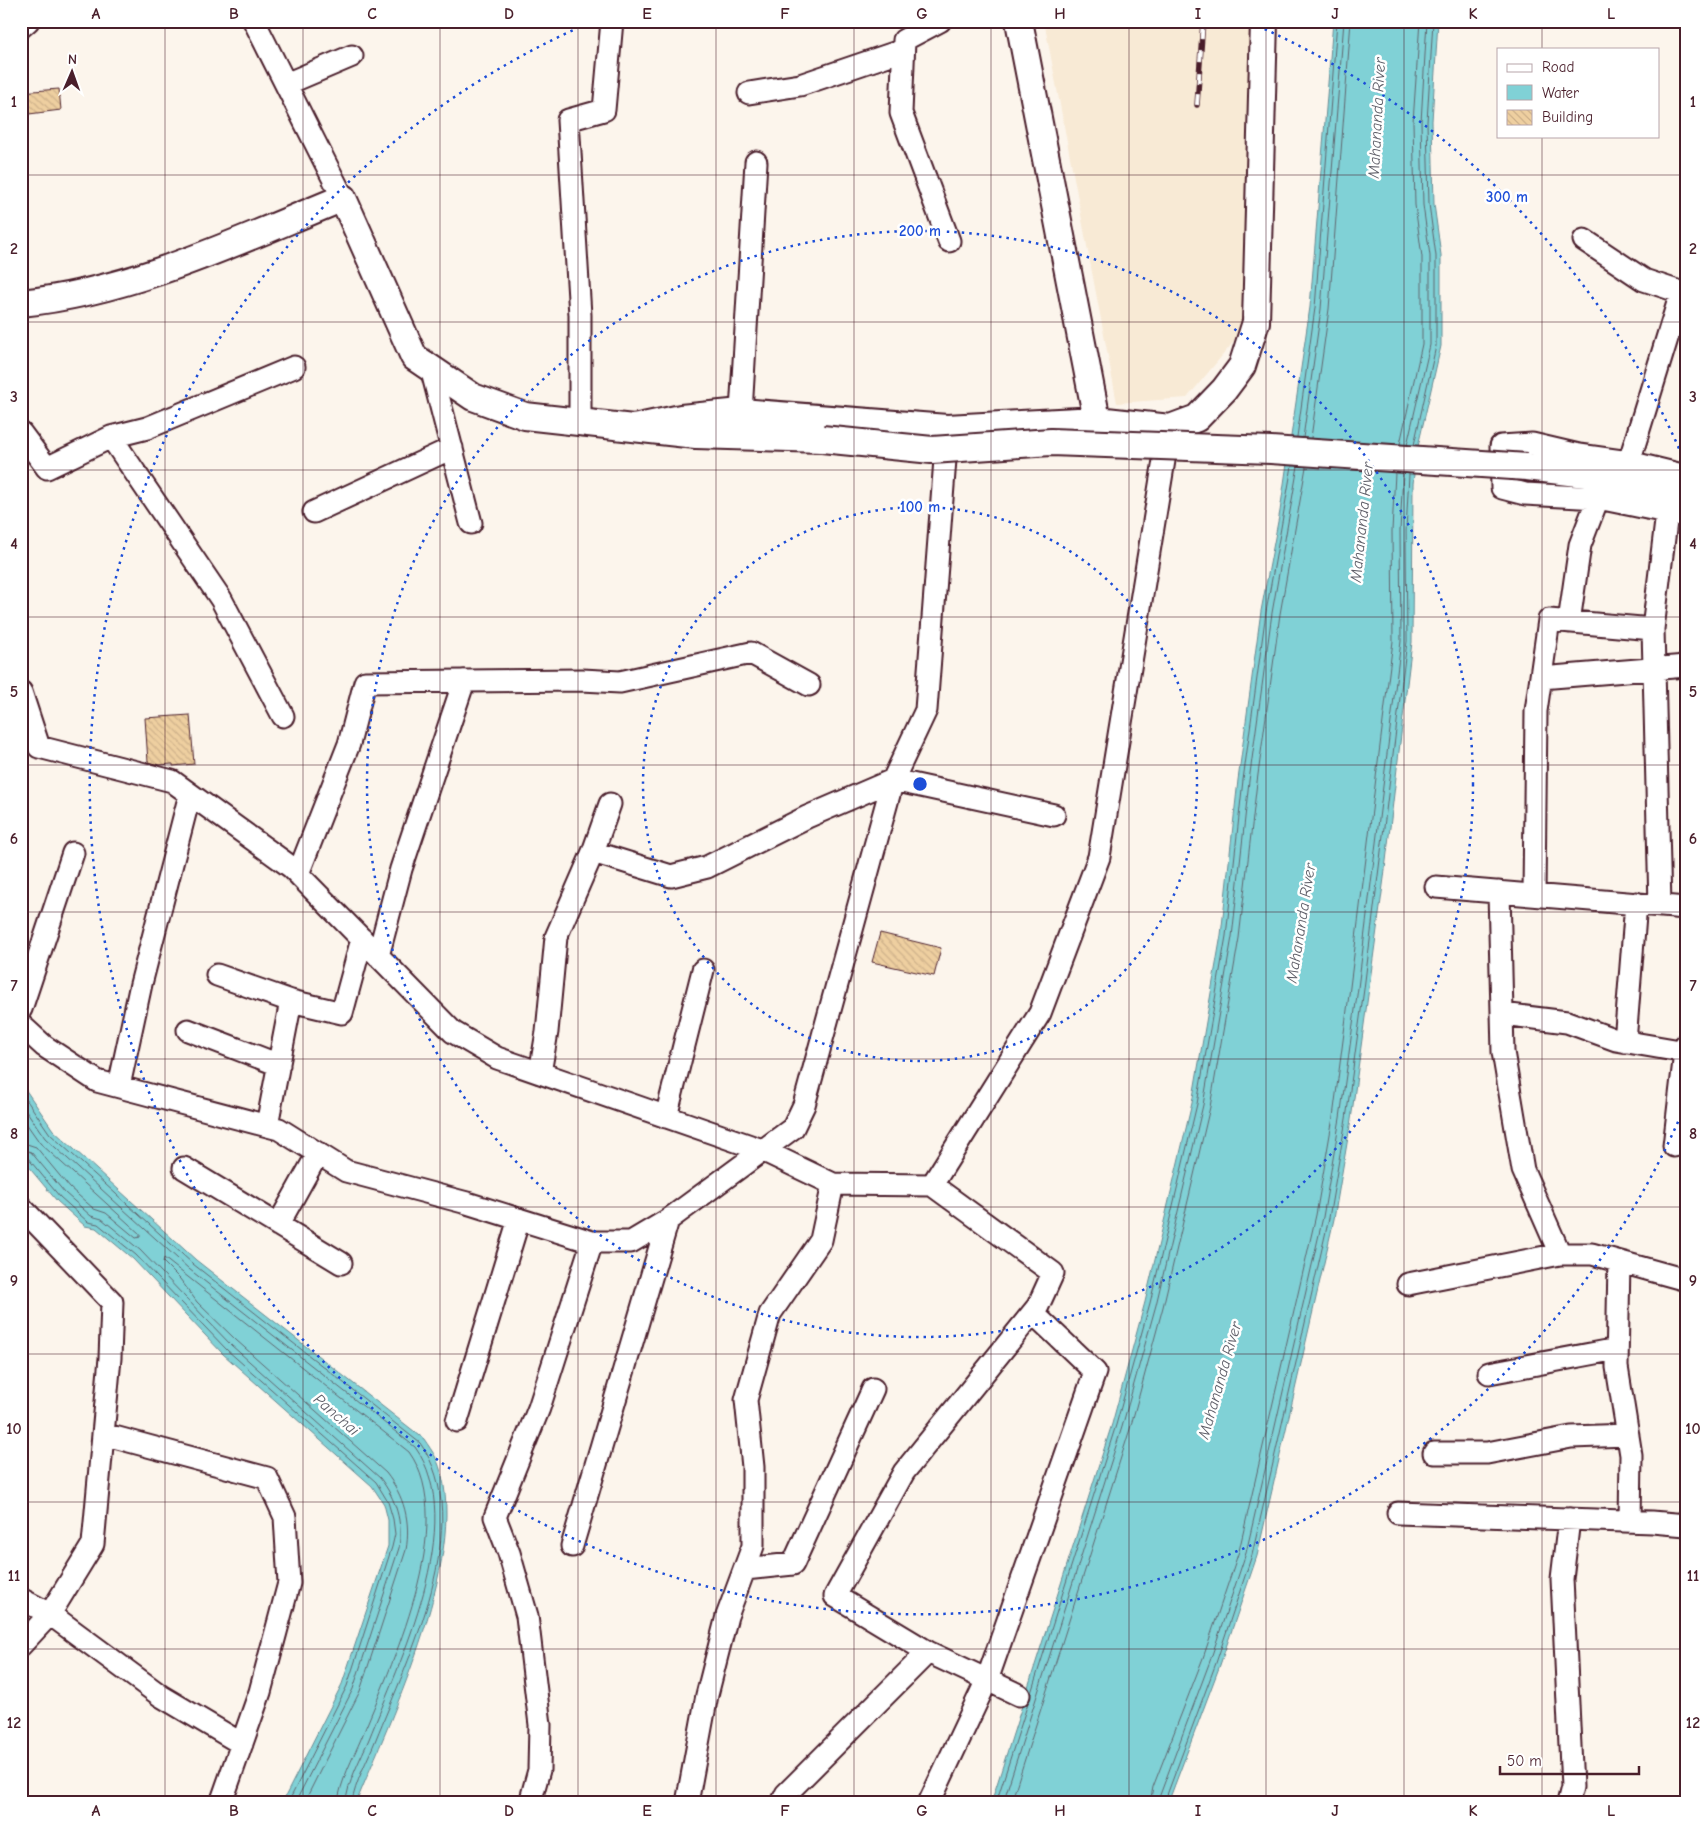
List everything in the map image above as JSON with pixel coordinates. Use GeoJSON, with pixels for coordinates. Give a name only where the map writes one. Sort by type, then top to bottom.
{"type":"FeatureCollection","features":[{"type":"Feature","properties":{"kind":"street"},"geometry":{"type":"LineString","coordinates":[[21,28],[28,21]]}},
{"type":"Feature","properties":{"kind":"street"},"geometry":{"type":"LineString","coordinates":[[254,21],[343,198],[414,357],[473,397],[525,416],[696,435],[822,439],[932,450],[1051,442],[1271,450],[1527,467],[1586,474],[1686,492]]}},
{"type":"Feature","properties":{"kind":"street"},"geometry":{"type":"LineString","coordinates":[[580,422],[580,315],[568,120],[604,110],[612,21]]}},
{"type":"Feature","properties":{"kind":"street"},"geometry":{"type":"LineString","coordinates":[[940,21],[904,40],[901,113],[949,241]]}},
{"type":"Feature","properties":{"kind":"street"},"geometry":{"type":"LineString","coordinates":[[1019,21],[1097,420]]}},
{"type":"Feature","properties":{"kind":"street"},"geometry":{"type":"LineString","coordinates":[[634,428],[681,418],[741,412],[947,428],[1097,420],[1170,428],[1197,418],[1224,390],[1242,366],[1256,322],[1264,21]]}},
{"type":"Feature","properties":{"kind":"street"},"geometry":{"type":"LineString","coordinates":[[749,93],[800,85],[904,50]]}},
{"type":"Feature","properties":{"kind":"street"},"geometry":{"type":"LineString","coordinates":[[286,84],[352,56]]}},
{"type":"Feature","properties":{"kind":"street"},"geometry":{"type":"LineString","coordinates":[[741,412],[756,162]]}},
{"type":"Feature","properties":{"kind":"street"},"geometry":{"type":"LineString","coordinates":[[21,303],[58,300],[176,266],[343,198]]}},
{"type":"Feature","properties":{"kind":"street"},"geometry":{"type":"LineString","coordinates":[[1584,240],[1644,280],[1683,293],[1629,462]]}},
{"type":"Feature","properties":{"kind":"street"},"geometry":{"type":"LineString","coordinates":[[25,443],[47,468],[111,437],[148,428],[294,367]]}},
{"type":"Feature","properties":{"kind":"street"},"geometry":{"type":"LineString","coordinates":[[431,368],[471,523]]}},
{"type":"Feature","properties":{"kind":"street"},"geometry":{"type":"LineString","coordinates":[[21,1025],[44,1046],[97,1081],[279,1129],[346,1171],[467,1203],[592,1242],[631,1242],[668,1220],[793,1128],[804,1105],[893,780],[926,710],[947,428]]}},
{"type":"Feature","properties":{"kind":"street"},"geometry":{"type":"LineString","coordinates":[[932,1185],[1040,1013],[1099,858],[1170,428]]}},
{"type":"Feature","properties":{"kind":"street"},"geometry":{"type":"LineString","coordinates":[[111,437],[221,599],[283,716]]}},
{"type":"Feature","properties":{"kind":"street"},"geometry":{"type":"LineString","coordinates":[[1660,906],[1653,629],[1677,514],[1598,498],[1525,494],[1502,488],[1501,446],[1532,444],[1579,455],[1629,462],[1686,476]]}},
{"type":"Feature","properties":{"kind":"street"},"geometry":{"type":"LineString","coordinates":[[314,512],[452,448]]}},
{"type":"Feature","properties":{"kind":"street"},"geometry":{"type":"LineString","coordinates":[[1569,622],[1580,545],[1598,498]]}},
{"type":"Feature","properties":{"kind":"street"},"geometry":{"type":"LineString","coordinates":[[1534,895],[1536,712],[1548,620],[1653,629]]}},
{"type":"Feature","properties":{"kind":"street"},"geometry":{"type":"LineString","coordinates":[[298,874],[349,744],[366,682],[582,680],[620,682],[751,653],[809,684]]}},
{"type":"Feature","properties":{"kind":"street"},"geometry":{"type":"LineString","coordinates":[[1541,678],[1686,666]]}},
{"type":"Feature","properties":{"kind":"street"},"geometry":{"type":"LineString","coordinates":[[378,956],[400,869],[464,681]]}},
{"type":"Feature","properties":{"kind":"street"},"geometry":{"type":"LineString","coordinates":[[21,692],[39,748],[172,781],[298,874],[453,1032],[497,1058],[762,1150],[833,1184],[932,1185],[1053,1273],[1033,1313],[904,1472],[835,1596],[928,1652],[1019,1695]]}},
{"type":"Feature","properties":{"kind":"street"},"geometry":{"type":"LineString","coordinates":[[593,852],[671,876],[707,867],[807,817],[893,780],[1054,815]]}},
{"type":"Feature","properties":{"kind":"street"},"geometry":{"type":"LineString","coordinates":[[119,1086],[141,984],[190,794]]}},
{"type":"Feature","properties":{"kind":"street"},"geometry":{"type":"LineString","coordinates":[[540,1073],[547,1032],[556,937],[593,852],[610,804]]}},
{"type":"Feature","properties":{"kind":"street"},"geometry":{"type":"LineString","coordinates":[[21,1009],[73,853]]}},
{"type":"Feature","properties":{"kind":"street"},"geometry":{"type":"LineString","coordinates":[[1436,887],[1686,908]]}},
{"type":"Feature","properties":{"kind":"street"},"geometry":{"type":"LineString","coordinates":[[1499,892],[1503,1052],[1523,1170],[1560,1254]]}},
{"type":"Feature","properties":{"kind":"street"},"geometry":{"type":"LineString","coordinates":[[1625,1042],[1636,904]]}},
{"type":"Feature","properties":{"kind":"street"},"geometry":{"type":"LineString","coordinates":[[217,975],[291,1001],[342,1013],[362,939]]}},
{"type":"Feature","properties":{"kind":"street"},"geometry":{"type":"LineString","coordinates":[[666,1117],[703,970]]}},
{"type":"Feature","properties":{"kind":"street"},"geometry":{"type":"LineString","coordinates":[[267,1126],[291,1001]]}},
{"type":"Feature","properties":{"kind":"street"},"geometry":{"type":"LineString","coordinates":[[1502,1014],[1567,1022],[1625,1042],[1685,1052]]}},
{"type":"Feature","properties":{"kind":"street"},"geometry":{"type":"LineString","coordinates":[[188,1030],[278,1066]]}},
{"type":"Feature","properties":{"kind":"street"},"geometry":{"type":"LineString","coordinates":[[1674,1146],[1686,1044]]}},
{"type":"Feature","properties":{"kind":"street"},"geometry":{"type":"LineString","coordinates":[[278,1225],[318,1153]]}},
{"type":"Feature","properties":{"kind":"street"},"geometry":{"type":"LineString","coordinates":[[184,1168],[341,1263]]}},
{"type":"Feature","properties":{"kind":"street"},"geometry":{"type":"LineString","coordinates":[[687,1803],[707,1694],[727,1616],[754,1546],[753,1467],[746,1400],[770,1314],[821,1240],[833,1184]]}},
{"type":"Feature","properties":{"kind":"street"},"geometry":{"type":"LineString","coordinates":[[21,1207],[112,1302],[110,1358],[93,1544],[50,1614],[21,1645]]}},
{"type":"Feature","properties":{"kind":"street"},"geometry":{"type":"LineString","coordinates":[[457,1421],[518,1219]]}},
{"type":"Feature","properties":{"kind":"street"},"geometry":{"type":"LineString","coordinates":[[572,1546],[668,1220]]}},
{"type":"Feature","properties":{"kind":"street"},"geometry":{"type":"LineString","coordinates":[[530,1803],[539,1770],[540,1724],[527,1616],[509,1553],[495,1517],[539,1408],[592,1242]]}},
{"type":"Feature","properties":{"kind":"street"},"geometry":{"type":"LineString","coordinates":[[1408,1284],[1560,1254],[1592,1254],[1686,1280]]}},
{"type":"Feature","properties":{"kind":"street"},"geometry":{"type":"LineString","coordinates":[[1619,1262],[1617,1367],[1631,1455],[1630,1521]]}},
{"type":"Feature","properties":{"kind":"street"},"geometry":{"type":"LineString","coordinates":[[929,1803],[987,1680],[1095,1372],[1033,1313]]}},
{"type":"Feature","properties":{"kind":"street"},"geometry":{"type":"LineString","coordinates":[[1489,1373],[1617,1349]]}},
{"type":"Feature","properties":{"kind":"street"},"geometry":{"type":"LineString","coordinates":[[745,1569],[793,1564],[873,1389]]}},
{"type":"Feature","properties":{"kind":"street"},"geometry":{"type":"LineString","coordinates":[[103,1434],[268,1478],[285,1517],[289,1583],[260,1692],[221,1803]]}},
{"type":"Feature","properties":{"kind":"street"},"geometry":{"type":"LineString","coordinates":[[1434,1454],[1488,1453],[1571,1437],[1628,1435]]}},
{"type":"Feature","properties":{"kind":"street"},"geometry":{"type":"LineString","coordinates":[[1398,1513],[1630,1521],[1686,1525]]}},
{"type":"Feature","properties":{"kind":"street"},"geometry":{"type":"LineString","coordinates":[[1568,1803],[1572,1787],[1562,1579],[1569,1519]]}},
{"type":"Feature","properties":{"kind":"street"},"geometry":{"type":"LineString","coordinates":[[21,1599],[50,1614],[161,1696],[242,1744]]}},
{"type":"Feature","properties":{"kind":"street"},"geometry":{"type":"LineString","coordinates":[[782,1803],[786,1794],[928,1652]]}},
{"type":"Feature","properties":{"kind":"shaded area"},"geometry":{"type":"Polygon","coordinates":[[[1044,21],[1257,21],[1241,333],[1187,398],[1117,403],[1044,21]]]}},
{"type":"Feature","properties":{"kind":"water","name":"Mahananda River"},"geometry":{"type":"Polygon","coordinates":[[[1333,21],[1438,21],[1432,121],[1434,204],[1441,255],[1441,346],[1416,455],[1413,484],[1412,642],[1384,878],[1351,1120],[1334,1219],[1257,1556],[1220,1665],[1168,1803],[991,1803],[1112,1424],[1145,1302],[1192,1103],[1221,935],[1238,780],[1261,611],[1280,511],[1310,307],[1333,21]]]}},
{"type":"Feature","properties":{"kind":"water","name":"Panchai"},"geometry":{"type":"Polygon","coordinates":[[[21,1083],[53,1130],[196,1260],[424,1439],[436,1458],[445,1494],[445,1537],[437,1583],[407,1680],[356,1803],[282,1803],[342,1684],[388,1546],[388,1520],[384,1504],[372,1486],[223,1354],[133,1259],[96,1228],[85,1226],[57,1201],[21,1158],[21,1083]]]}},
{"type":"Feature","properties":{"kind":"building"},"geometry":{"type":"Polygon","coordinates":[[[59,89],[61,110],[21,115],[21,92],[59,89]]]}},
{"type":"Feature","properties":{"kind":"building"},"geometry":{"type":"Polygon","coordinates":[[[190,715],[194,764],[173,766],[173,764],[159,765],[148,762],[145,718],[190,715]]]}},
{"type":"Feature","properties":{"kind":"building"},"geometry":{"type":"Polygon","coordinates":[[[880,933],[941,948],[934,976],[872,962],[880,933]]]}},
{"type":"Feature","properties":{"kind":"railway"},"geometry":{"type":"LineString","coordinates":[[1197,105],[1203,21]]}}]}
